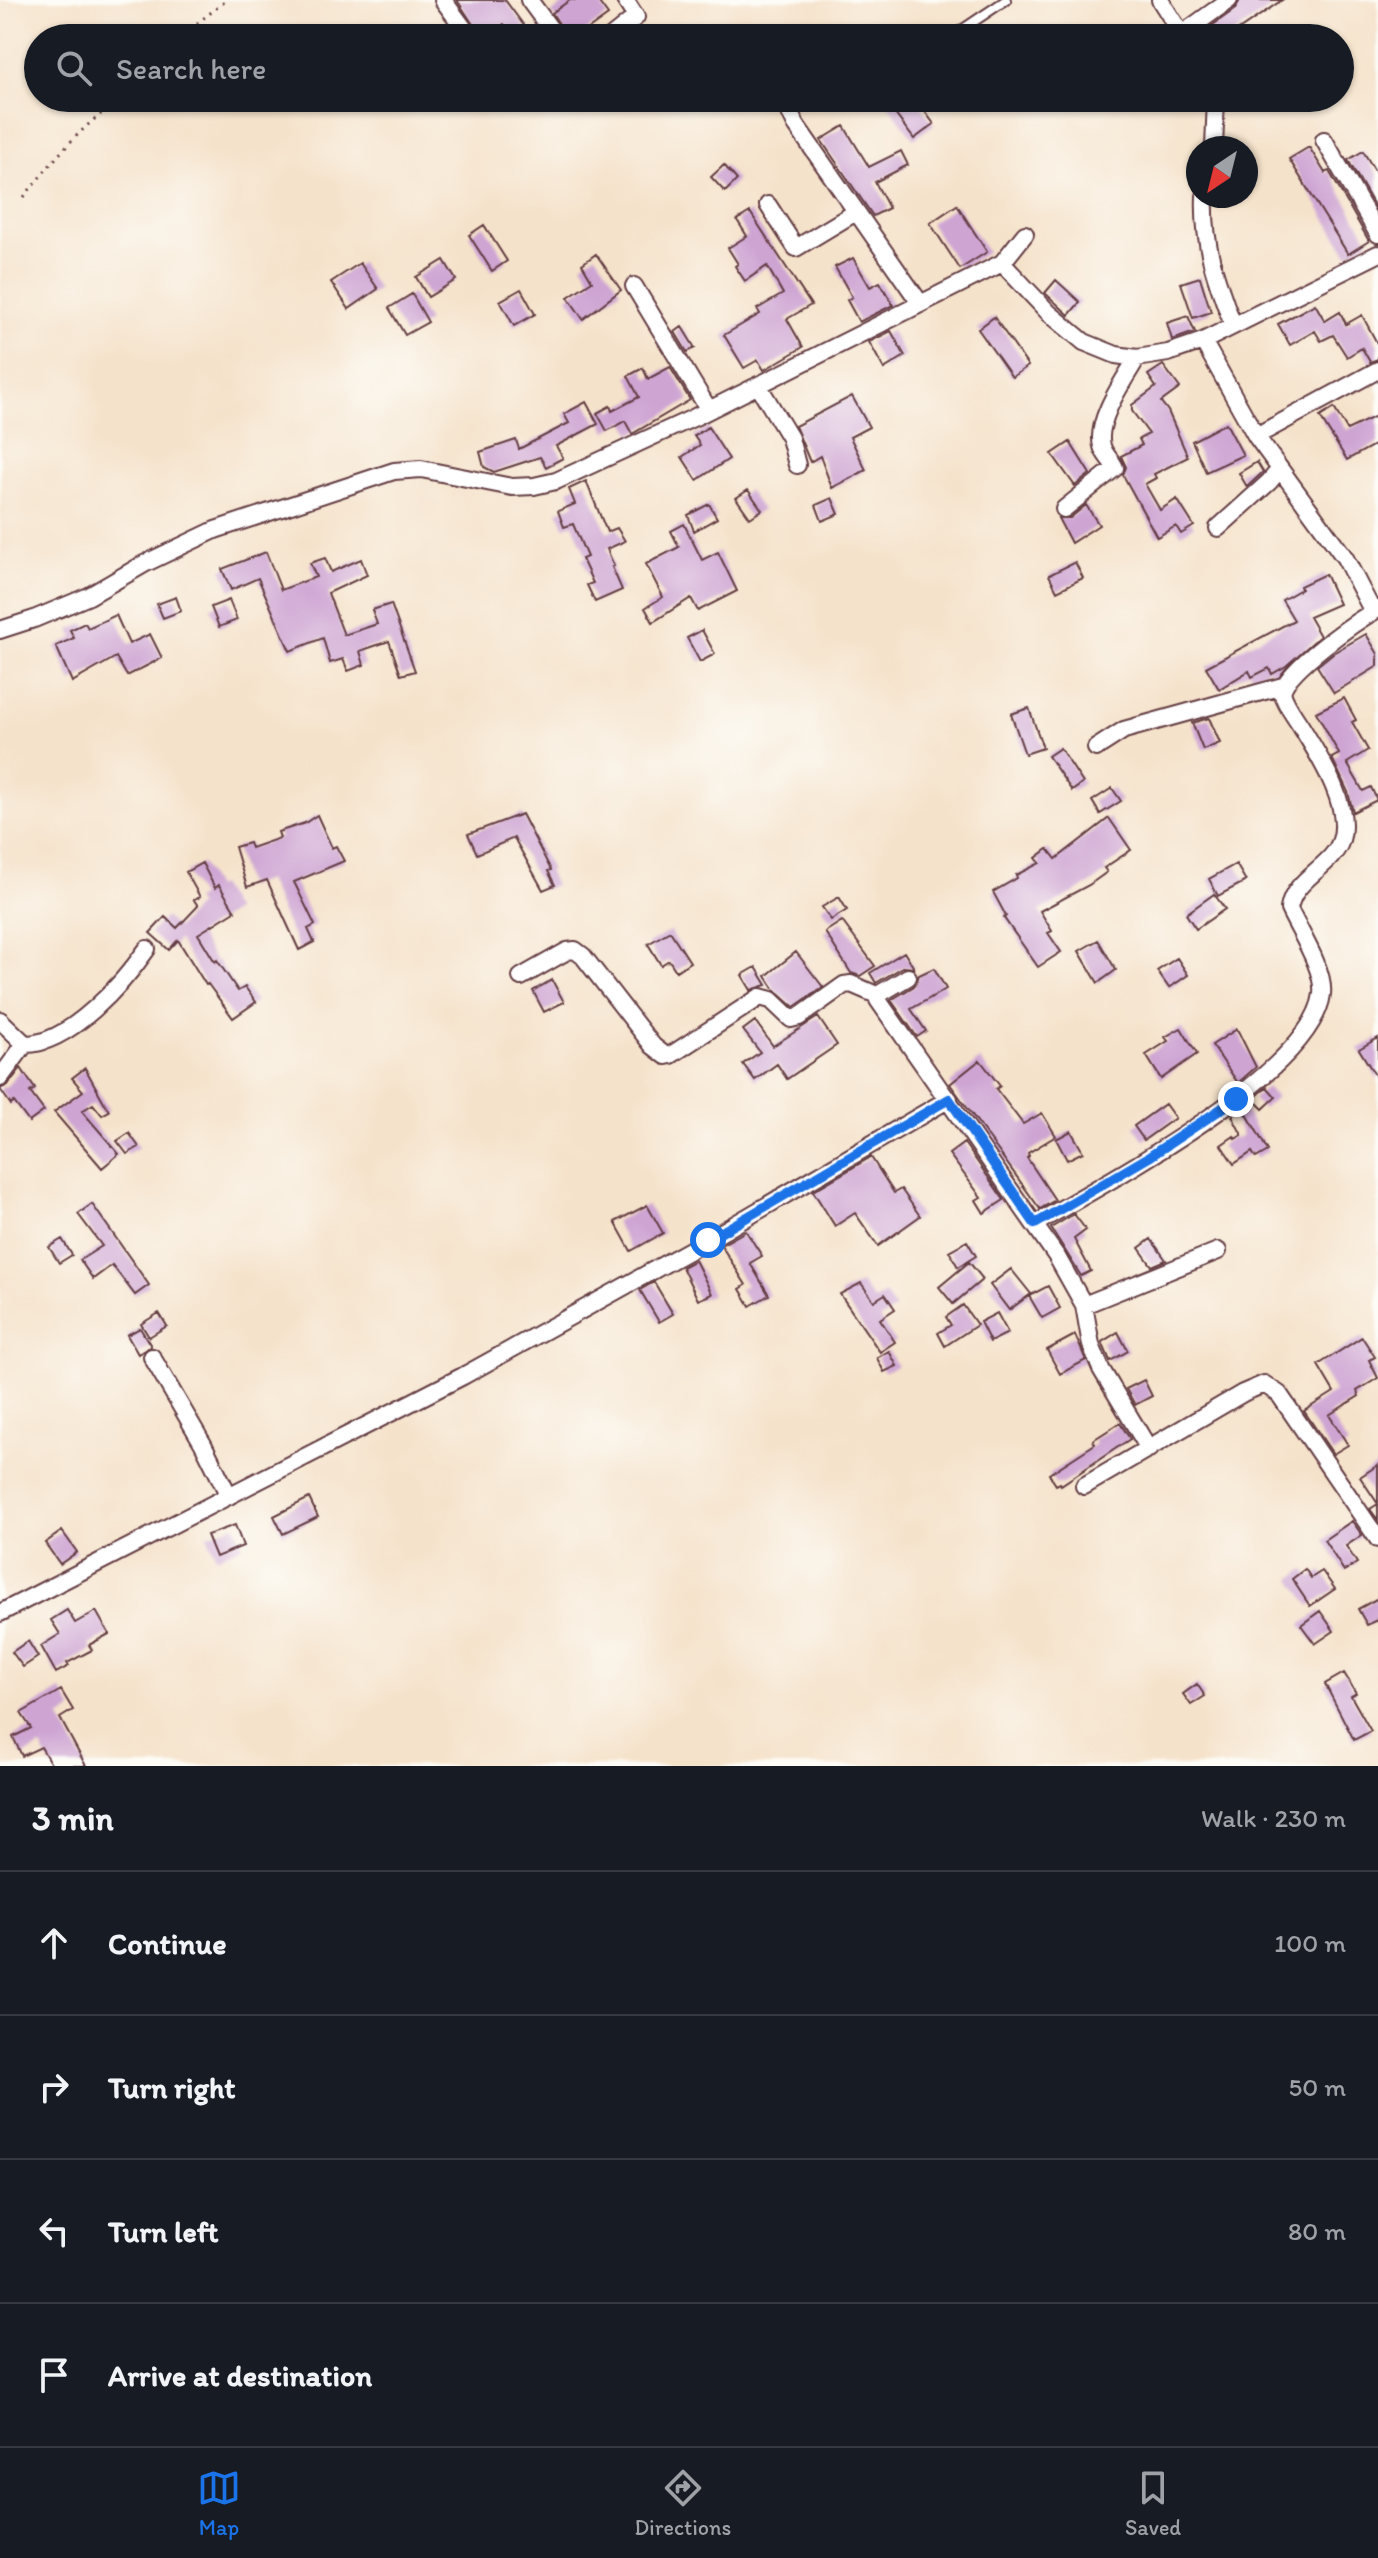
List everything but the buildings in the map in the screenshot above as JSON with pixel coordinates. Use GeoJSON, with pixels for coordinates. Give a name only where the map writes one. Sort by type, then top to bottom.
{"type":"FeatureCollection","features":[{"type":"Feature","properties":{"kind":"street"},"geometry":{"type":"LineString","coordinates":[[443,0],[461,24]]}},
{"type":"Feature","properties":{"kind":"street"},"geometry":{"type":"LineString","coordinates":[[529,0],[547,24]]}},
{"type":"Feature","properties":{"kind":"street"},"geometry":{"type":"LineString","coordinates":[[625,0],[636,17],[627,24]]}},
{"type":"Feature","properties":{"kind":"street"},"geometry":{"type":"LineString","coordinates":[[1160,0],[1175,24]]}},
{"type":"Feature","properties":{"kind":"street"},"geometry":{"type":"LineString","coordinates":[[1198,24],[1229,0]]}},
{"type":"Feature","properties":{"kind":"street"},"geometry":{"type":"LineString","coordinates":[[790,112],[920,303]]}},
{"type":"Feature","properties":{"kind":"street"},"geometry":{"type":"LineString","coordinates":[[1214,136],[1215,112]]}},
{"type":"Feature","properties":{"kind":"street"},"geometry":{"type":"LineString","coordinates":[[1324,140],[1378,234]]}},
{"type":"Feature","properties":{"kind":"street"},"geometry":{"type":"LineString","coordinates":[[768,205],[796,248],[856,212]]}},
{"type":"Feature","properties":{"kind":"street"},"geometry":{"type":"LineString","coordinates":[[1205,208],[1204,231],[1214,274],[1233,325]]}},
{"type":"Feature","properties":{"kind":"street"},"geometry":{"type":"LineString","coordinates":[[0,630],[89,596],[163,554],[215,530],[394,471],[421,469],[512,487],[556,481],[709,410],[1002,263],[1025,234]]}},
{"type":"Feature","properties":{"kind":"street"},"geometry":{"type":"LineString","coordinates":[[1002,263],[1049,313],[1084,342],[1116,355],[1137,358],[1168,353],[1203,341],[1378,254]]}},
{"type":"Feature","properties":{"kind":"street"},"geometry":{"type":"LineString","coordinates":[[634,286],[709,410]]}},
{"type":"Feature","properties":{"kind":"street"},"geometry":{"type":"LineString","coordinates":[[1096,748],[1124,730],[1283,686],[1308,660],[1376,611],[1345,558],[1256,436],[1203,341]]}},
{"type":"Feature","properties":{"kind":"street"},"geometry":{"type":"LineString","coordinates":[[1064,509],[1115,468],[1104,451],[1101,433],[1109,408],[1137,358]]}},
{"type":"Feature","properties":{"kind":"street"},"geometry":{"type":"LineString","coordinates":[[1256,436],[1378,370]]}},
{"type":"Feature","properties":{"kind":"street"},"geometry":{"type":"LineString","coordinates":[[758,385],[790,438],[797,465]]}},
{"type":"Feature","properties":{"kind":"street"},"geometry":{"type":"LineString","coordinates":[[1218,528],[1280,469]]}},
{"type":"Feature","properties":{"kind":"street"},"geometry":{"type":"LineString","coordinates":[[1035,1224],[1149,1157],[1242,1094],[1279,1062],[1301,1036],[1318,1007],[1322,992],[1320,974],[1289,909],[1297,888],[1332,855],[1341,842],[1343,827],[1339,801],[1320,759],[1283,698],[1283,686]]}},
{"type":"Feature","properties":{"kind":"street"},"geometry":{"type":"LineString","coordinates":[[0,1078],[25,1044],[47,1041],[116,991],[147,949]]}},
{"type":"Feature","properties":{"kind":"street"},"geometry":{"type":"LineString","coordinates":[[521,977],[567,951],[575,950],[583,956],[653,1046],[666,1056],[760,997],[771,1000],[791,1019],[799,1017],[844,985],[851,984],[879,996]]}},
{"type":"Feature","properties":{"kind":"street"},"geometry":{"type":"LineString","coordinates":[[879,996],[908,977]]}},
{"type":"Feature","properties":{"kind":"street"},"geometry":{"type":"LineString","coordinates":[[879,996],[878,1000],[1035,1224],[1084,1305],[1094,1355],[1149,1449]]}},
{"type":"Feature","properties":{"kind":"street"},"geometry":{"type":"LineString","coordinates":[[0,1020],[25,1044]]}},
{"type":"Feature","properties":{"kind":"street"},"geometry":{"type":"LineString","coordinates":[[0,1613],[475,1369],[708,1240],[949,1099]]}},
{"type":"Feature","properties":{"kind":"street"},"geometry":{"type":"LineString","coordinates":[[1084,1305],[1218,1251]]}},
{"type":"Feature","properties":{"kind":"street"},"geometry":{"type":"LineString","coordinates":[[152,1357],[203,1444],[229,1496]]}},
{"type":"Feature","properties":{"kind":"street"},"geometry":{"type":"LineString","coordinates":[[1084,1486],[1243,1393],[1264,1384],[1279,1394],[1378,1539]]}},
{"type":"Feature","properties":{"kind":"lane"},"geometry":{"type":"LineString","coordinates":[[970,24],[1006,0]]}},
{"type":"Feature","properties":{"kind":"path"},"geometry":{"type":"LineString","coordinates":[[196,24],[227,0]]}},
{"type":"Feature","properties":{"kind":"path"},"geometry":{"type":"LineString","coordinates":[[24,197],[75,135],[102,112]]}},
{"type":"Feature","properties":{"kind":"route"},"geometry":{"type":"LineString","coordinates":[[708,1240],[949,1099],[1035,1224],[1149,1157],[1236,1099]]}}]}
